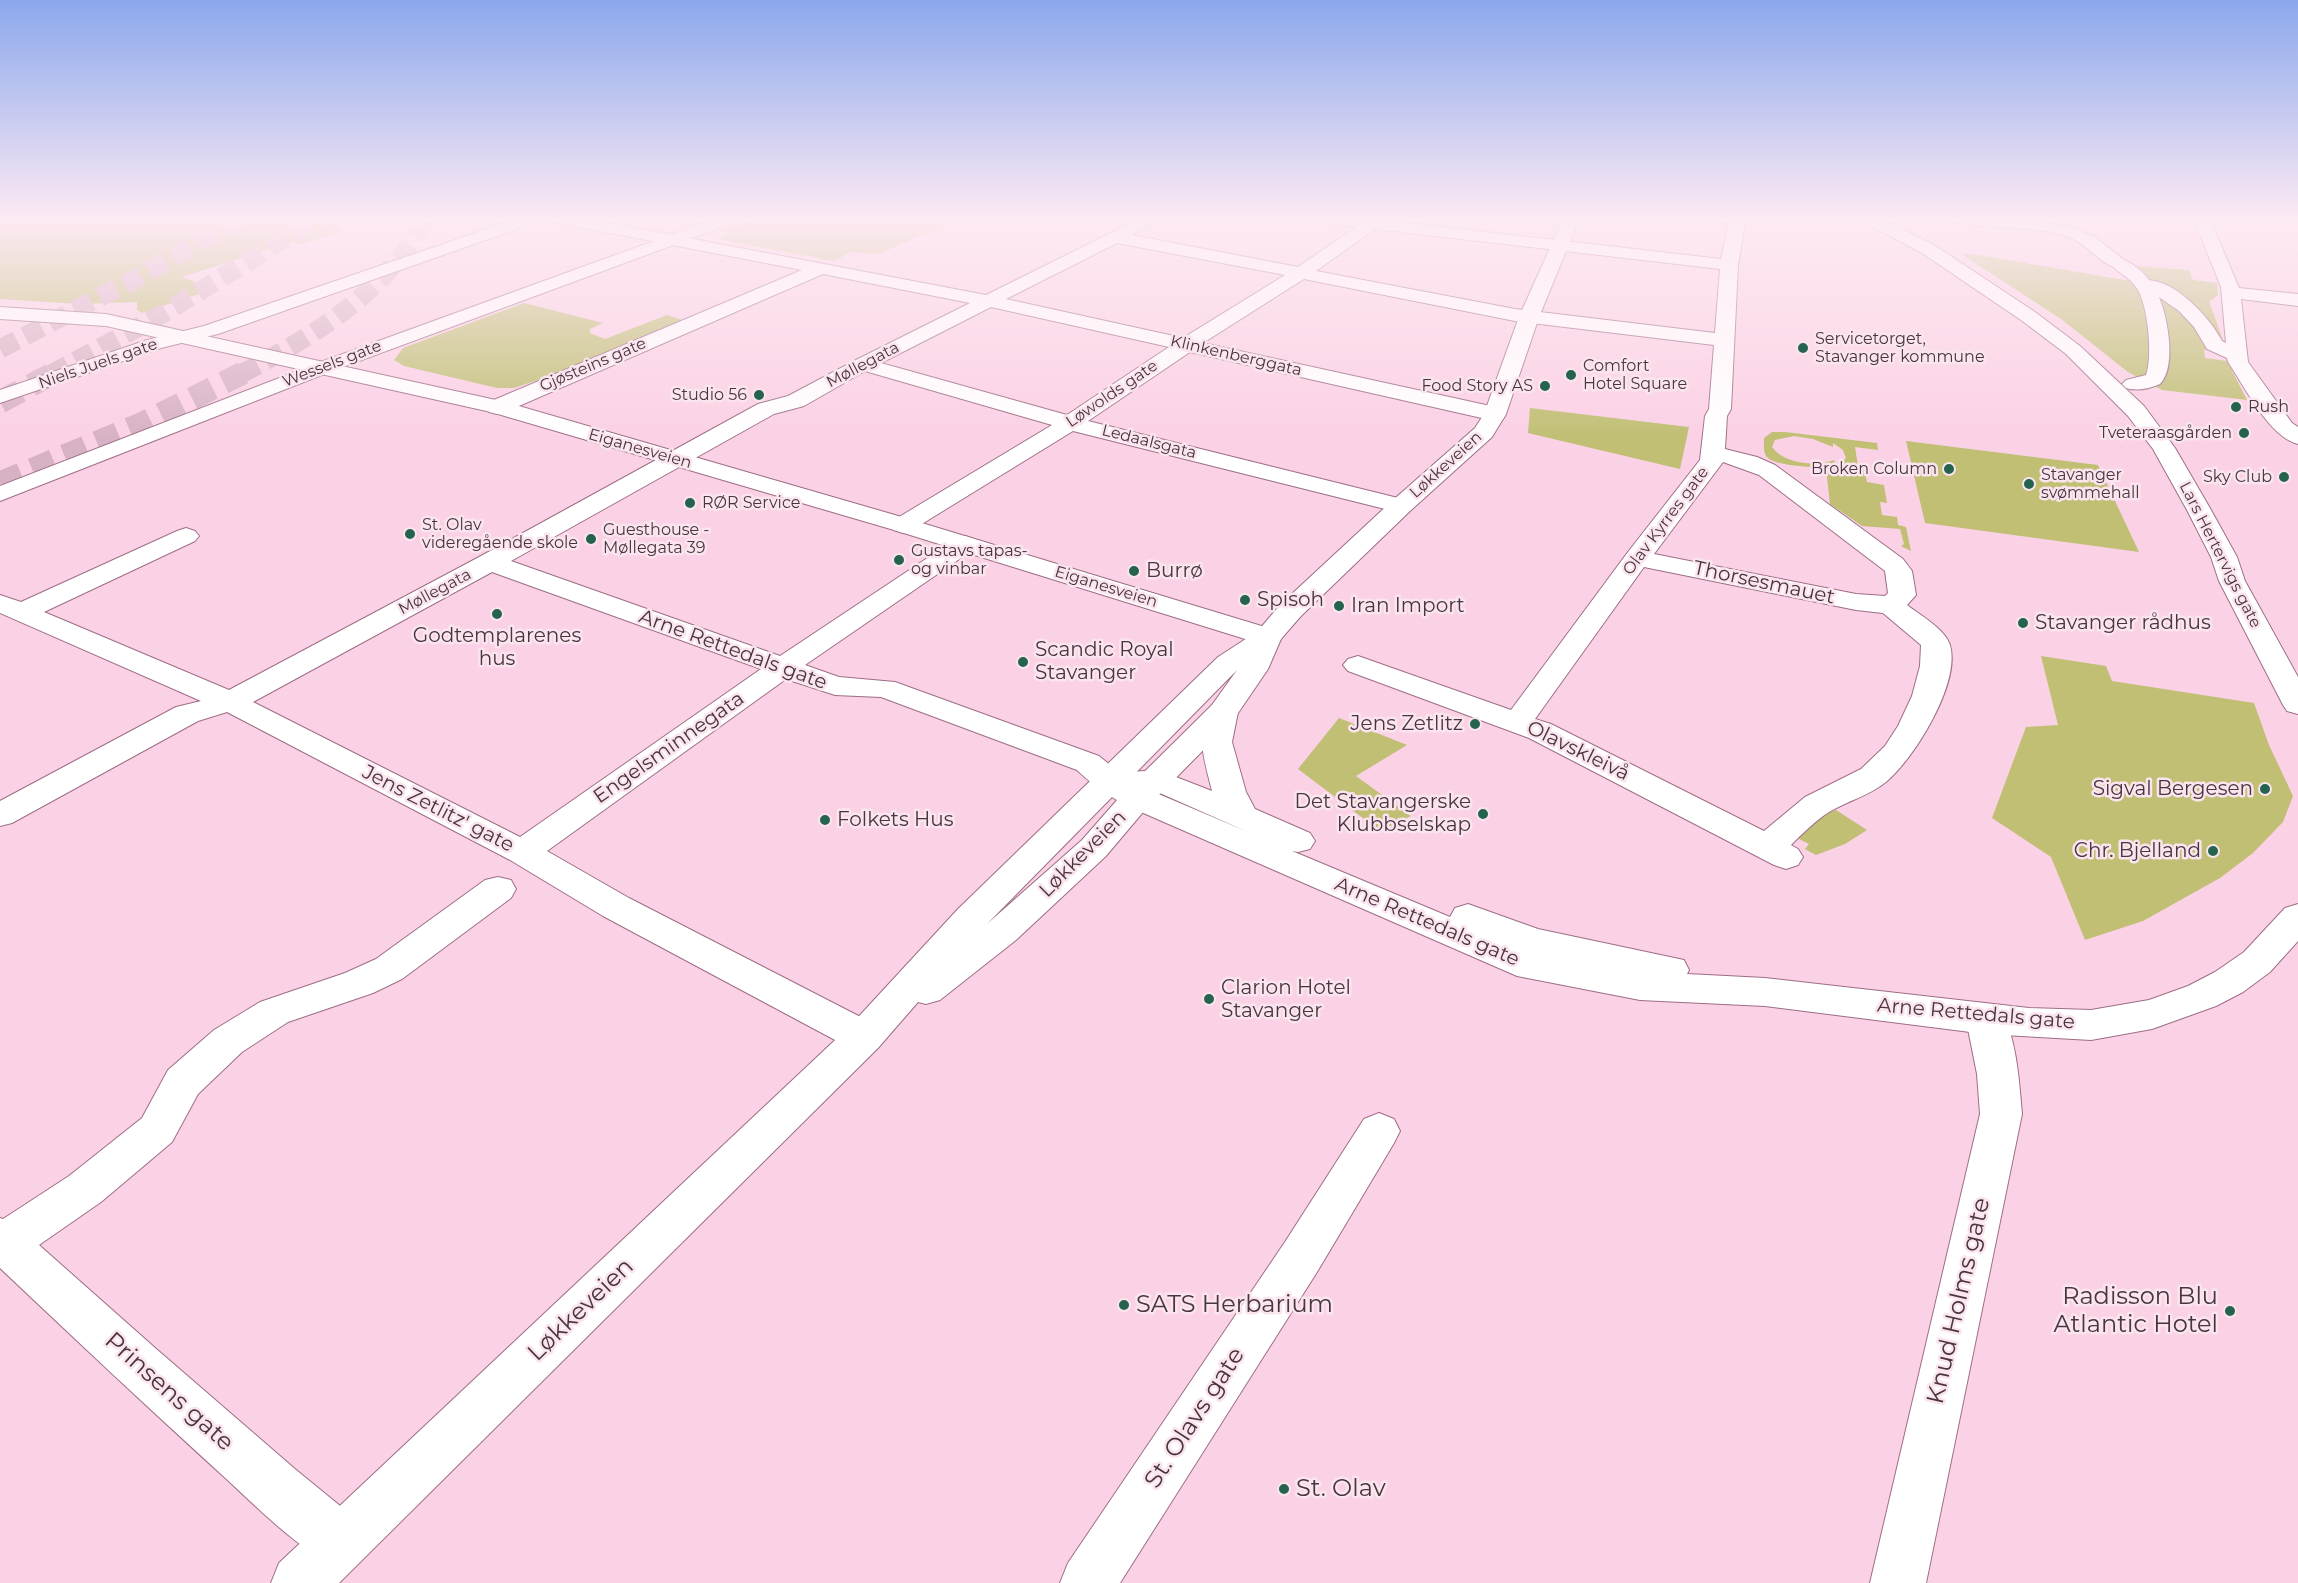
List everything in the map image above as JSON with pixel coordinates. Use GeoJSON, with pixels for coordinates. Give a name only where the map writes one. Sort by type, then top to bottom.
{"type":"FeatureCollection","features":[{"type":"Feature","properties":{"kind":"street","name":"Niels Juels gate"},"geometry":{"type":"LineString","coordinates":[[0,397],[154,344],[211,330],[324,291]]}},
{"type":"Feature","properties":{"kind":"street","name":"Wessels gate"},"geometry":{"type":"LineString","coordinates":[[0,494],[325,367],[534,291]]}},
{"type":"Feature","properties":{"kind":"street","name":"Gjøsteins gate"},"geometry":{"type":"LineString","coordinates":[[496,406],[769,291]]}},
{"type":"Feature","properties":{"kind":"street","name":"Klinkenberggata"},"geometry":{"type":"LineString","coordinates":[[939,291],[1495,414]]}},
{"type":"Feature","properties":{"kind":"street","name":"Møllegata"},"geometry":{"type":"LineString","coordinates":[[0,815],[187,714],[230,702],[490,562],[766,409],[796,401],[863,364],[1010,291]]}},
{"type":"Feature","properties":{"kind":"street","name":"Løwolds gate"},"geometry":{"type":"LineString","coordinates":[[903,525],[1070,423],[1186,345],[1273,291]]}},
{"type":"Feature","properties":{"kind":"street"},"geometry":{"type":"LineString","coordinates":[[1388,291],[1530,318],[1722,340]]}},
{"type":"Feature","properties":{"kind":"street","name":"Løkkeveien"},"geometry":{"type":"LineString","coordinates":[[1135,786],[1223,712],[1253,669],[1268,637],[1290,611],[1401,506],[1479,438],[1490,425],[1541,291]]}},
{"type":"Feature","properties":{"kind":"street","name":"Olav Kyrres gate"},"geometry":{"type":"LineString","coordinates":[[1518,721],[1637,558],[1712,461],[1716,417],[1719,409],[1727,291]]}},
{"type":"Feature","properties":{"kind":"street","name":"Lars Hertervigs gate"},"geometry":{"type":"LineString","coordinates":[[1990,291],[2073,350],[2113,386],[2136,411],[2164,448],[2224,557],[2232,581],[2293,693]]}},
{"type":"Feature","properties":{"kind":"street"},"geometry":{"type":"LineString","coordinates":[[2133,384],[2154,379],[2159,367],[2156,317],[2146,291]]}},
{"type":"Feature","properties":{"kind":"street"},"geometry":{"type":"LineString","coordinates":[[2161,291],[2186,308],[2206,328],[2214,345],[2236,354]]}},
{"type":"Feature","properties":{"kind":"street"},"geometry":{"type":"LineString","coordinates":[[2298,300],[2230,292],[2236,354],[2241,369],[2284,428],[2298,437]]}},
{"type":"Feature","properties":{"kind":"street","name":"Eiganesveien"},"geometry":{"type":"LineString","coordinates":[[0,313],[86,318],[184,336],[496,406],[903,525],[1268,637]]}},
{"type":"Feature","properties":{"kind":"street","name":"Ledaalsgata"},"geometry":{"type":"LineString","coordinates":[[863,364],[1070,423],[1401,506]]}},
{"type":"Feature","properties":{"kind":"street"},"geometry":{"type":"LineString","coordinates":[[1714,453],[1749,462],[1767,470],[1894,565],[1899,571],[1902,595],[1891,605]]}},
{"type":"Feature","properties":{"kind":"street"},"geometry":{"type":"LineString","coordinates":[[10,608],[186,536]]}},
{"type":"Feature","properties":{"kind":"street","name":"Engelsminnegata"},"geometry":{"type":"LineString","coordinates":[[522,852],[782,668],[965,544]]}},
{"type":"Feature","properties":{"kind":"street","name":"Thorsesmauet"},"geometry":{"type":"LineString","coordinates":[[1637,558],[1856,602],[1891,605]]}},
{"type":"Feature","properties":{"kind":"street","name":"Arne Rettedals gate"},"geometry":{"type":"LineString","coordinates":[[490,562],[835,686],[884,688],[1088,763],[1530,966],[1640,986],[1765,992],[1986,1019],[2091,1025],[2123,1021],[2176,1007],[2220,987],[2257,962],[2298,918]]}},
{"type":"Feature","properties":{"kind":"street","name":"Olavskleivå"},"geometry":{"type":"LineString","coordinates":[[1358,665],[1518,721],[1558,739],[1778,853],[1810,810],[1860,784],[1878,771],[1895,753],[1921,715],[1933,675],[1937,644],[1891,605]]}},
{"type":"Feature","properties":{"kind":"street","name":"Jens Zetlitz' gate"},"geometry":{"type":"LineString","coordinates":[[10,608],[230,702],[522,852],[616,907],[864,1037]]}},
{"type":"Feature","properties":{"kind":"street","name":"Løkkeveien"},"geometry":{"type":"LineString","coordinates":[[299,1583],[864,1037],[1004,931],[1094,848],[1135,786],[1228,663],[1268,637]]}},
{"type":"Feature","properties":{"kind":"street"},"geometry":{"type":"LineString","coordinates":[[1223,712],[1216,742],[1229,792],[1242,816]]}},
{"type":"Feature","properties":{"kind":"street","name":"Arne Rettedals gate"},"geometry":{"type":"LineString","coordinates":[[1135,786],[1242,816],[1486,925],[1532,941],[1765,992]]}},
{"type":"Feature","properties":{"kind":"street"},"geometry":{"type":"LineString","coordinates":[[2,1242],[85,1189],[157,1130],[183,1082],[228,1041],[274,1012],[359,983],[389,969],[498,889]]}},
{"type":"Feature","properties":{"kind":"street","name":"Knud Holms gate"},"geometry":{"type":"LineString","coordinates":[[1898,1583],[2001,1114],[1998,1074],[1986,1019]]}},
{"type":"Feature","properties":{"kind":"street","name":"St. Olavs gate"},"geometry":{"type":"LineString","coordinates":[[1088,1583],[1301,1257],[1379,1131]]}},
{"type":"Feature","properties":{"kind":"street","name":"Prinsens gate"},"geometry":{"type":"LineString","coordinates":[[2,1242],[276,1488],[342,1542]]}},
{"type":"Feature","properties":{"kind":"shaded area"},"geometry":{"type":"Polygon","coordinates":[[[0,291],[208,291],[142,313],[137,310],[137,302],[79,304],[0,299],[0,291]]]}},
{"type":"Feature","properties":{"kind":"shaded area"},"geometry":{"type":"Polygon","coordinates":[[[2018,291],[2218,291],[2218,295],[2210,301],[2210,304],[2225,346],[2204,350],[2205,358],[2227,361],[2247,400],[2162,390],[2128,372],[2061,319],[2018,291]]]}},
{"type":"Feature","properties":{"kind":"shaded area"},"geometry":{"type":"Polygon","coordinates":[[[524,303],[603,323],[590,329],[590,333],[605,339],[667,315],[685,321],[514,388],[497,388],[404,366],[394,360],[403,348],[524,303]]]}},
{"type":"Feature","properties":{"kind":"shaded area"},"geometry":{"type":"Polygon","coordinates":[[[1530,408],[1689,427],[1680,469],[1528,433],[1530,408]]]}},
{"type":"Feature","properties":{"kind":"shaded area"},"geometry":{"type":"Polygon","coordinates":[[[1772,432],[1785,432],[1877,443],[1878,450],[1855,447],[1858,466],[1864,467],[1867,482],[1884,485],[1887,503],[1880,502],[1882,515],[1897,517],[1898,525],[1906,527],[1911,551],[1901,546],[1904,544],[1900,529],[1862,526],[1830,504],[1826,468],[1795,466],[1771,460],[1765,453],[1764,438],[1772,432]],[[1794,436],[1775,440],[1772,447],[1784,457],[1801,463],[1834,460],[1836,465],[1846,458],[1843,450],[1833,443],[1833,447],[1813,439],[1794,436]]]}},
{"type":"Feature","properties":{"kind":"shaded area"},"geometry":{"type":"Polygon","coordinates":[[[1906,441],[2098,465],[2139,552],[1925,523],[1906,441]]]}},
{"type":"Feature","properties":{"kind":"shaded area"},"geometry":{"type":"Polygon","coordinates":[[[2041,656],[2106,666],[2112,681],[2254,703],[2269,745],[2293,796],[2283,822],[2253,853],[2220,878],[2143,921],[2085,940],[2051,857],[1992,818],[2026,727],[2058,725],[2041,656]]]}},
{"type":"Feature","properties":{"kind":"shaded area"},"geometry":{"type":"Polygon","coordinates":[[[1339,718],[1407,745],[1356,776],[1411,816],[1380,831],[1298,769],[1339,718]]]}},
{"type":"Feature","properties":{"kind":"shaded area"},"geometry":{"type":"Polygon","coordinates":[[[1836,810],[1867,830],[1845,844],[1816,855],[1805,849],[1809,844],[1797,838],[1805,822],[1836,810]]]}},
{"type":"Feature","properties":{"kind":"tunnel"},"geometry":{"type":"LineString","coordinates":[[0,349],[112,291]]}},
{"type":"Feature","properties":{"kind":"tunnel"},"geometry":{"type":"LineString","coordinates":[[51,374],[159,316],[200,291]]}},
{"type":"Feature","properties":{"kind":"tunnel"},"geometry":{"type":"LineString","coordinates":[[241,374],[295,344],[369,291]]}},
{"type":"Feature","properties":{"kind":"tunnel"},"geometry":{"type":"LineString","coordinates":[[0,402],[54,373]]}},
{"type":"Feature","properties":{"kind":"tunnel"},"geometry":{"type":"LineString","coordinates":[[0,483],[141,424],[241,374]]}},
{"type":"Feature","properties":{"kind":"place","name":"Servicetorget, Stavanger kommune"},"geometry":{"type":"Point","coordinates":[1803,348]}},
{"type":"Feature","properties":{"kind":"place","name":"Comfort Hotel Square"},"geometry":{"type":"Point","coordinates":[1571,375]}},
{"type":"Feature","properties":{"kind":"place","name":"Food Story AS"},"geometry":{"type":"Point","coordinates":[1545,386]}},
{"type":"Feature","properties":{"kind":"place","name":"Studio 56"},"geometry":{"type":"Point","coordinates":[759,395]}},
{"type":"Feature","properties":{"kind":"place","name":"Rush"},"geometry":{"type":"Point","coordinates":[2236,407]}},
{"type":"Feature","properties":{"kind":"place","name":"Tveteraasgården"},"geometry":{"type":"Point","coordinates":[2244,433]}},
{"type":"Feature","properties":{"kind":"place","name":"Broken Column"},"geometry":{"type":"Point","coordinates":[1949,469]}},
{"type":"Feature","properties":{"kind":"place","name":"Sky Club"},"geometry":{"type":"Point","coordinates":[2284,477]}},
{"type":"Feature","properties":{"kind":"place","name":"Stavanger svømmehall"},"geometry":{"type":"Point","coordinates":[2029,484]}},
{"type":"Feature","properties":{"kind":"place","name":"RØR Service"},"geometry":{"type":"Point","coordinates":[690,503]}},
{"type":"Feature","properties":{"kind":"place","name":"St. Olav videregående skole"},"geometry":{"type":"Point","coordinates":[410,534]}},
{"type":"Feature","properties":{"kind":"place","name":"Guesthouse - Møllegata 39"},"geometry":{"type":"Point","coordinates":[591,539]}},
{"type":"Feature","properties":{"kind":"place","name":"Gustavs tapas- og vinbar"},"geometry":{"type":"Point","coordinates":[899,560]}},
{"type":"Feature","properties":{"kind":"place","name":"Burrø"},"geometry":{"type":"Point","coordinates":[1134,571]}},
{"type":"Feature","properties":{"kind":"place","name":"Spisoh"},"geometry":{"type":"Point","coordinates":[1245,600]}},
{"type":"Feature","properties":{"kind":"place","name":"Iran Import"},"geometry":{"type":"Point","coordinates":[1339,606]}},
{"type":"Feature","properties":{"kind":"place","name":"Godtemplarenes hus"},"geometry":{"type":"Point","coordinates":[497,614]}},
{"type":"Feature","properties":{"kind":"place","name":"Stavanger rådhus"},"geometry":{"type":"Point","coordinates":[2023,623]}},
{"type":"Feature","properties":{"kind":"place","name":"Scandic Royal Stavanger"},"geometry":{"type":"Point","coordinates":[1023,662]}},
{"type":"Feature","properties":{"kind":"place","name":"Jens Zetlitz"},"geometry":{"type":"Point","coordinates":[1475,724]}},
{"type":"Feature","properties":{"kind":"place","name":"Sigval Bergesen"},"geometry":{"type":"Point","coordinates":[2265,789]}},
{"type":"Feature","properties":{"kind":"place","name":"Det Stavangerske Klubbselskap"},"geometry":{"type":"Point","coordinates":[1483,814]}},
{"type":"Feature","properties":{"kind":"place","name":"Folkets Hus"},"geometry":{"type":"Point","coordinates":[825,820]}},
{"type":"Feature","properties":{"kind":"place","name":"Chr. Bjelland"},"geometry":{"type":"Point","coordinates":[2213,851]}},
{"type":"Feature","properties":{"kind":"place","name":"Clarion Hotel Stavanger"},"geometry":{"type":"Point","coordinates":[1209,999]}},
{"type":"Feature","properties":{"kind":"place","name":"SATS Herbarium"},"geometry":{"type":"Point","coordinates":[1124,1305]}},
{"type":"Feature","properties":{"kind":"place","name":"Radisson Blu Atlantic Hotel"},"geometry":{"type":"Point","coordinates":[2230,1311]}},
{"type":"Feature","properties":{"kind":"place","name":"St. Olav"},"geometry":{"type":"Point","coordinates":[1284,1489]}}]}
